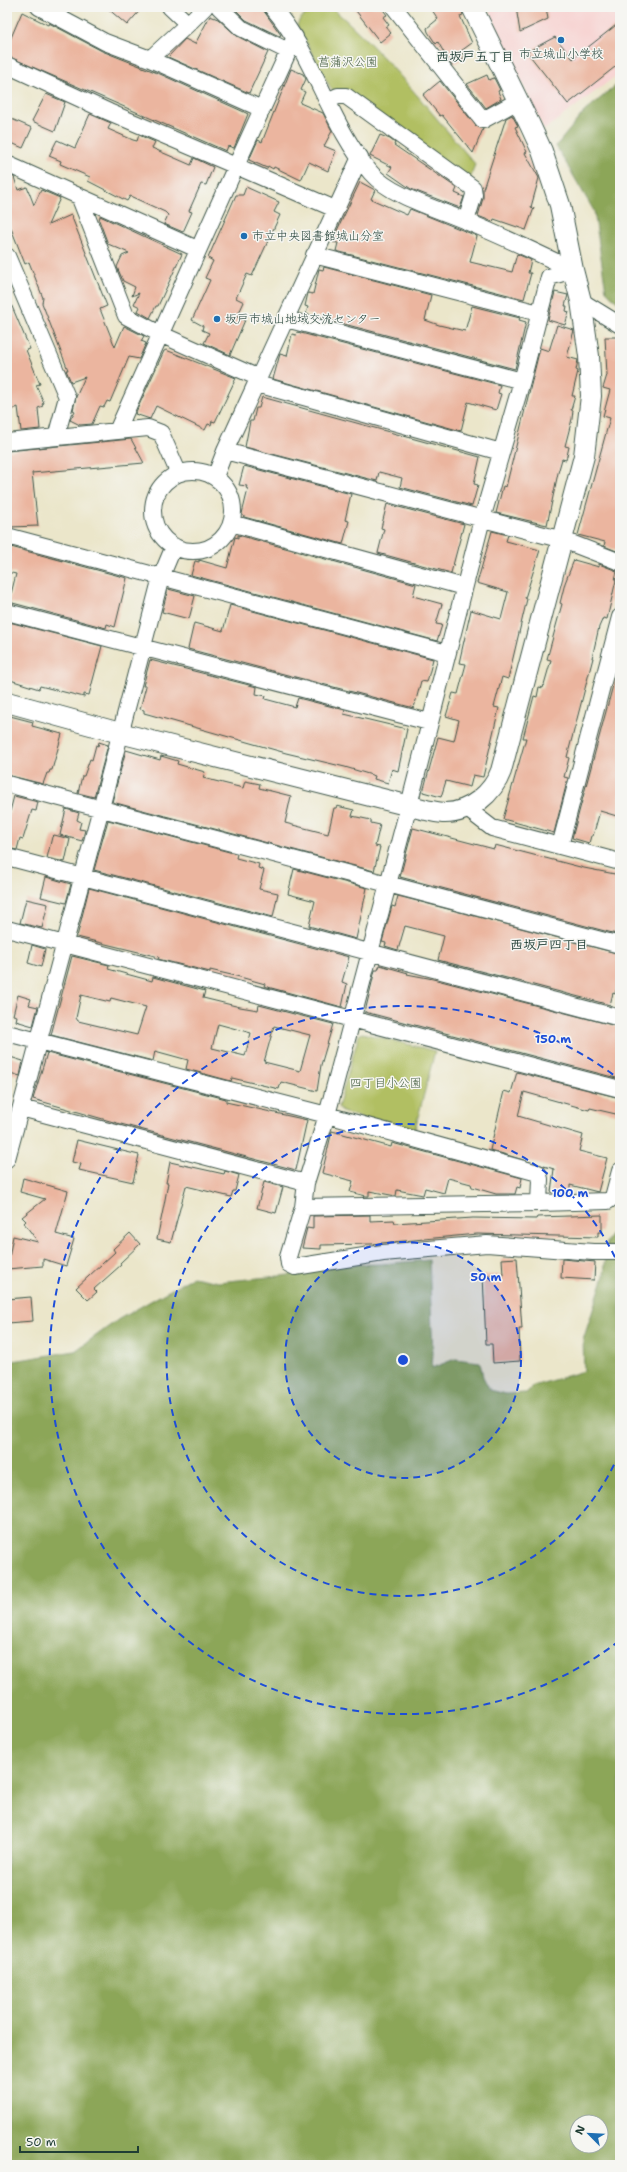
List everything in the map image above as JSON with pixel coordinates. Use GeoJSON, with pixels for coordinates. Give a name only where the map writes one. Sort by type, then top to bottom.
{"type":"FeatureCollection","features":[{"type":"Feature","properties":{"kind":"street"},"geometry":{"type":"LineString","coordinates":[[39,7],[105,42],[150,59],[262,109]]}},
{"type":"Feature","properties":{"kind":"street"},"geometry":{"type":"LineString","coordinates":[[170,7],[188,24]]}},
{"type":"Feature","properties":{"kind":"street"},"geometry":{"type":"LineString","coordinates":[[150,59],[205,7]]}},
{"type":"Feature","properties":{"kind":"street"},"geometry":{"type":"LineString","coordinates":[[219,7],[241,28],[291,44]]}},
{"type":"Feature","properties":{"kind":"street"},"geometry":{"type":"LineString","coordinates":[[272,7],[287,24],[291,44],[313,69],[327,101],[360,157],[372,174],[392,190],[521,244],[573,270]]}},
{"type":"Feature","properties":{"kind":"street"},"geometry":{"type":"LineString","coordinates":[[394,7],[484,120],[518,101]]}},
{"type":"Feature","properties":{"kind":"street"},"geometry":{"type":"LineString","coordinates":[[7,702],[120,733],[445,813],[466,808],[491,790],[501,771],[563,540],[584,456],[591,396],[589,356],[581,301],[560,205],[542,151],[472,7]]}},
{"type":"Feature","properties":{"kind":"street"},"geometry":{"type":"LineString","coordinates":[[117,431],[197,249],[291,44]]}},
{"type":"Feature","properties":{"kind":"street"},"geometry":{"type":"LineString","coordinates":[[7,65],[109,112],[335,209]]}},
{"type":"Feature","properties":{"kind":"street"},"geometry":{"type":"LineString","coordinates":[[327,101],[338,96],[346,96],[473,188],[474,195],[466,221]]}},
{"type":"Feature","properties":{"kind":"street"},"geometry":{"type":"LineString","coordinates":[[215,477],[225,451],[360,157]]}},
{"type":"Feature","properties":{"kind":"street"},"geometry":{"type":"LineString","coordinates":[[7,164],[197,249]]}},
{"type":"Feature","properties":{"kind":"street"},"geometry":{"type":"LineString","coordinates":[[79,196],[126,316],[258,381],[501,452]]}},
{"type":"Feature","properties":{"kind":"street"},"geometry":{"type":"LineString","coordinates":[[314,255],[539,313]]}},
{"type":"Feature","properties":{"kind":"street"},"geometry":{"type":"LineString","coordinates":[[7,256],[67,397],[56,438]]}},
{"type":"Feature","properties":{"kind":"street"},"geometry":{"type":"LineString","coordinates":[[573,270],[549,277],[522,381],[482,520],[446,654],[409,805],[387,883],[327,1114],[306,1183],[303,1207],[288,1257],[289,1264],[295,1267],[383,1253],[487,1244],[593,1252],[620,1252]]}},
{"type":"Feature","properties":{"kind":"street"},"geometry":{"type":"LineString","coordinates":[[581,301],[620,325]]}},
{"type":"Feature","properties":{"kind":"street"},"geometry":{"type":"LineString","coordinates":[[286,319],[522,381]]}},
{"type":"Feature","properties":{"kind":"street"},"geometry":{"type":"LineString","coordinates":[[7,442],[148,428],[161,433],[178,472]]}},
{"type":"Feature","properties":{"kind":"street"},"geometry":{"type":"LineString","coordinates":[[225,451],[482,520],[563,540],[620,562]]}},
{"type":"Feature","properties":{"kind":"street"},"geometry":{"type":"LineString","coordinates":[[195,470],[215,477],[224,486],[231,498],[233,510],[231,523],[223,537],[211,547],[189,551],[174,546],[160,534],[154,523],[153,510],[155,498],[160,487],[178,472],[195,470]]}},
{"type":"Feature","properties":{"kind":"street"},"geometry":{"type":"LineString","coordinates":[[231,523],[464,587]]}},
{"type":"Feature","properties":{"kind":"street"},"geometry":{"type":"LineString","coordinates":[[7,536],[446,654]]}},
{"type":"Feature","properties":{"kind":"street"},"geometry":{"type":"LineString","coordinates":[[7,1159],[102,808],[161,577],[174,546]]}},
{"type":"Feature","properties":{"kind":"street"},"geometry":{"type":"LineString","coordinates":[[7,612],[142,649],[429,722]]}},
{"type":"Feature","properties":{"kind":"street"},"geometry":{"type":"LineString","coordinates":[[560,846],[620,616]]}},
{"type":"Feature","properties":{"kind":"street"},"geometry":{"type":"LineString","coordinates":[[7,784],[620,945]]}},
{"type":"Feature","properties":{"kind":"street"},"geometry":{"type":"LineString","coordinates":[[466,808],[492,828],[620,862]]}},
{"type":"Feature","properties":{"kind":"street"},"geometry":{"type":"LineString","coordinates":[[7,857],[620,1018]]}},
{"type":"Feature","properties":{"kind":"street"},"geometry":{"type":"LineString","coordinates":[[7,929],[620,1089]]}},
{"type":"Feature","properties":{"kind":"street"},"geometry":{"type":"LineString","coordinates":[[7,1033],[327,1114],[538,1173],[540,1179],[539,1203]]}},
{"type":"Feature","properties":{"kind":"street"},"geometry":{"type":"LineString","coordinates":[[21,1108],[306,1183]]}},
{"type":"Feature","properties":{"kind":"street"},"geometry":{"type":"LineString","coordinates":[[303,1207],[608,1201],[613,1197],[620,1171]]}},
{"type":"Feature","properties":{"kind":"shaded area","name":"市立城山小学校"},"geometry":{"type":"Polygon","coordinates":[[[488,7],[620,7],[620,73],[544,130],[488,7]]]}},
{"type":"Feature","properties":{"kind":"green space","name":"菖蒲沢公園"},"geometry":{"type":"Polygon","coordinates":[[[316,7],[331,7],[370,43],[406,82],[475,164],[470,180],[331,89],[297,25],[300,19],[316,7]]]}},
{"type":"Feature","properties":{"kind":"green space"},"geometry":{"type":"Polygon","coordinates":[[[620,82],[620,305],[606,291],[594,211],[556,146],[584,112],[620,82]]]}},
{"type":"Feature","properties":{"kind":"green space","name":"四丁目小公園"},"geometry":{"type":"Polygon","coordinates":[[[362,1033],[435,1051],[414,1133],[342,1112],[338,1107],[359,1035],[362,1033]]]}},
{"type":"Feature","properties":{"kind":"green space"},"geometry":{"type":"Polygon","coordinates":[[[615,1228],[620,1228],[620,2165],[7,2165],[7,1362],[75,1351],[119,1319],[193,1277],[218,1282],[289,1275],[338,1265],[382,1264],[429,1260],[433,1353],[432,1368],[455,1359],[480,1362],[483,1377],[490,1390],[506,1394],[526,1393],[533,1386],[584,1371],[583,1340],[604,1276],[607,1242],[615,1228]]]}},
{"type":"Feature","properties":{"kind":"building"},"geometry":{"type":"Polygon","coordinates":[[[106,7],[143,7],[127,25],[106,7]]]}},
{"type":"Feature","properties":{"kind":"building"},"geometry":{"type":"Polygon","coordinates":[[[233,7],[261,7],[281,35],[279,36],[246,20],[233,7]]]}},
{"type":"Feature","properties":{"kind":"building"},"geometry":{"type":"Polygon","coordinates":[[[353,7],[381,7],[387,15],[383,17],[389,25],[386,27],[391,33],[380,42],[353,7]]]}},
{"type":"Feature","properties":{"kind":"building"},"geometry":{"type":"Polygon","coordinates":[[[430,7],[461,7],[463,15],[460,16],[472,43],[461,51],[465,58],[451,65],[438,42],[436,44],[427,28],[438,19],[430,7]]]}},
{"type":"Feature","properties":{"kind":"building"},"geometry":{"type":"Polygon","coordinates":[[[516,7],[546,7],[548,19],[520,32],[516,7]]]}},
{"type":"Feature","properties":{"kind":"building"},"geometry":{"type":"Polygon","coordinates":[[[22,12],[48,25],[49,23],[102,51],[160,74],[248,114],[234,148],[228,146],[226,151],[7,56],[7,47],[22,12]]]}},
{"type":"Feature","properties":{"kind":"building"},"geometry":{"type":"Polygon","coordinates":[[[210,16],[218,19],[237,36],[268,52],[249,93],[168,57],[185,39],[195,44],[210,16]]]}},
{"type":"Feature","properties":{"kind":"building"},"geometry":{"type":"Polygon","coordinates":[[[620,22],[620,63],[568,104],[527,52],[555,37],[573,59],[620,22]]]}},
{"type":"Feature","properties":{"kind":"building"},"geometry":{"type":"Polygon","coordinates":[[[291,69],[303,74],[306,79],[301,90],[305,92],[300,103],[323,113],[332,131],[324,146],[336,151],[328,171],[309,162],[301,180],[274,167],[273,169],[268,166],[267,168],[249,160],[258,140],[262,142],[291,69]]]}},
{"type":"Feature","properties":{"kind":"building"},"geometry":{"type":"Polygon","coordinates":[[[487,75],[489,80],[494,78],[500,90],[498,91],[501,99],[486,108],[467,84],[487,75]]]}},
{"type":"Feature","properties":{"kind":"building"},"geometry":{"type":"Polygon","coordinates":[[[440,81],[476,126],[483,129],[473,153],[442,115],[440,116],[423,95],[440,81]]]}},
{"type":"Feature","properties":{"kind":"building"},"geometry":{"type":"Polygon","coordinates":[[[46,94],[65,102],[55,131],[32,121],[46,94]]]}},
{"type":"Feature","properties":{"kind":"building"},"geometry":{"type":"Polygon","coordinates":[[[90,114],[111,123],[108,129],[137,141],[139,135],[155,142],[152,148],[191,165],[194,158],[213,167],[206,185],[201,184],[189,211],[192,212],[183,232],[164,224],[168,215],[165,212],[130,196],[127,201],[88,181],[90,177],[60,164],[61,161],[49,156],[57,140],[75,148],[90,114]]]}},
{"type":"Feature","properties":{"kind":"building"},"geometry":{"type":"Polygon","coordinates":[[[512,115],[518,126],[515,127],[527,152],[525,153],[539,178],[531,207],[534,208],[526,230],[494,219],[493,222],[478,216],[483,198],[483,189],[506,118],[512,115]]]}},
{"type":"Feature","properties":{"kind":"building"},"geometry":{"type":"Polygon","coordinates":[[[7,117],[32,128],[23,148],[7,141],[7,117]]]}},
{"type":"Feature","properties":{"kind":"building"},"geometry":{"type":"Polygon","coordinates":[[[380,135],[390,139],[395,143],[394,145],[457,188],[455,193],[464,197],[460,208],[411,189],[388,173],[392,167],[370,156],[380,135]]]}},
{"type":"Feature","properties":{"kind":"building"},"geometry":{"type":"Polygon","coordinates":[[[7,174],[14,177],[18,190],[27,187],[34,205],[41,190],[60,198],[48,225],[71,215],[107,306],[100,309],[115,347],[124,326],[144,336],[141,341],[146,343],[139,359],[129,357],[110,402],[107,401],[104,407],[100,406],[92,424],[80,425],[70,420],[75,411],[73,410],[76,397],[85,377],[71,382],[66,370],[68,370],[42,303],[43,298],[29,262],[25,264],[7,218],[7,174]]]}},
{"type":"Feature","properties":{"kind":"building"},"geometry":{"type":"Polygon","coordinates":[[[360,182],[375,190],[371,199],[407,215],[410,209],[477,236],[470,262],[512,272],[517,254],[531,260],[528,273],[531,273],[524,299],[336,251],[338,243],[332,242],[333,239],[360,182]]]}},
{"type":"Feature","properties":{"kind":"building","name":"市立中央図書館城山分室"},"geometry":{"type":"Polygon","coordinates":[[[246,187],[279,202],[274,212],[280,215],[252,276],[247,274],[236,298],[244,302],[237,317],[245,320],[230,355],[204,343],[209,333],[202,330],[203,326],[192,320],[210,280],[205,278],[213,261],[208,258],[236,195],[243,195],[246,187]]]}},
{"type":"Feature","properties":{"kind":"building"},"geometry":{"type":"Polygon","coordinates":[[[100,216],[182,254],[158,306],[156,306],[150,318],[138,311],[140,307],[134,304],[139,293],[132,296],[135,287],[123,281],[117,267],[122,256],[129,253],[108,244],[99,220],[100,216]]]}},
{"type":"Feature","properties":{"kind":"building"},"geometry":{"type":"Polygon","coordinates":[[[324,267],[431,295],[425,320],[439,325],[465,331],[472,306],[520,318],[519,320],[526,322],[515,369],[306,314],[308,307],[305,306],[308,293],[313,294],[319,269],[323,270],[324,267]]]}},
{"type":"Feature","properties":{"kind":"building"},"geometry":{"type":"Polygon","coordinates":[[[555,292],[568,295],[565,306],[567,306],[566,311],[569,312],[565,325],[548,320],[555,292]]]}},
{"type":"Feature","properties":{"kind":"building"},"geometry":{"type":"Polygon","coordinates":[[[8,297],[30,349],[26,350],[40,384],[36,385],[44,403],[42,404],[43,406],[38,408],[40,429],[21,431],[18,407],[7,412],[8,297]]]}},
{"type":"Feature","properties":{"kind":"building"},"geometry":{"type":"Polygon","coordinates":[[[557,325],[574,330],[567,357],[578,360],[576,370],[578,371],[572,396],[575,396],[571,410],[573,410],[572,419],[565,446],[569,447],[566,460],[562,459],[558,473],[547,525],[496,513],[503,486],[506,487],[540,348],[549,351],[557,325]]]}},
{"type":"Feature","properties":{"kind":"building"},"geometry":{"type":"Polygon","coordinates":[[[297,332],[500,385],[498,393],[501,394],[496,410],[468,402],[461,431],[273,379],[280,354],[287,356],[292,334],[296,335],[297,332]]]}},
{"type":"Feature","properties":{"kind":"building"},"geometry":{"type":"Polygon","coordinates":[[[605,337],[620,337],[619,552],[604,546],[605,542],[578,535],[610,418],[603,416],[610,390],[603,388],[607,375],[605,337]]]}},
{"type":"Feature","properties":{"kind":"building"},"geometry":{"type":"Polygon","coordinates":[[[166,350],[236,378],[215,422],[212,421],[211,425],[208,424],[205,430],[156,406],[150,419],[135,414],[164,351],[166,350]]]}},
{"type":"Feature","properties":{"kind":"building"},"geometry":{"type":"Polygon","coordinates":[[[262,397],[480,457],[474,484],[478,485],[472,506],[400,487],[402,478],[379,472],[377,481],[245,447],[250,421],[253,421],[256,408],[259,408],[262,397]]]}},
{"type":"Feature","properties":{"kind":"building"},"geometry":{"type":"Polygon","coordinates":[[[131,439],[144,463],[32,473],[38,526],[10,527],[7,499],[7,451],[131,439]]]}},
{"type":"Feature","properties":{"kind":"building"},"geometry":{"type":"Polygon","coordinates":[[[244,466],[351,494],[345,520],[349,521],[343,544],[244,517],[242,514],[248,489],[246,488],[247,486],[239,485],[244,466]]]}},
{"type":"Feature","properties":{"kind":"building"},"geometry":{"type":"Polygon","coordinates":[[[387,504],[464,524],[451,573],[378,553],[384,529],[381,528],[387,504]]]}},
{"type":"Feature","properties":{"kind":"building"},"geometry":{"type":"Polygon","coordinates":[[[492,531],[508,535],[506,541],[540,550],[525,598],[527,599],[508,679],[502,677],[494,707],[499,708],[483,777],[473,775],[470,787],[446,781],[441,797],[423,792],[438,737],[454,741],[459,720],[446,716],[453,693],[458,694],[466,664],[459,663],[471,610],[501,619],[508,592],[477,583],[492,531]]]}},
{"type":"Feature","properties":{"kind":"building"},"geometry":{"type":"Polygon","coordinates":[[[238,535],[416,584],[413,596],[442,604],[436,624],[442,625],[437,641],[191,575],[195,561],[199,562],[199,560],[227,568],[235,537],[238,538],[238,535]]]}},
{"type":"Feature","properties":{"kind":"building"},"geometry":{"type":"Polygon","coordinates":[[[7,546],[127,578],[115,627],[107,624],[106,628],[9,602],[16,574],[7,572],[7,546]]]}},
{"type":"Feature","properties":{"kind":"building"},"geometry":{"type":"Polygon","coordinates":[[[574,560],[599,567],[599,564],[617,571],[607,619],[603,618],[599,627],[593,658],[567,757],[569,758],[564,777],[568,778],[554,833],[503,819],[526,738],[523,738],[534,696],[537,697],[539,687],[543,688],[551,660],[547,659],[562,604],[560,603],[565,583],[574,560]]]}},
{"type":"Feature","properties":{"kind":"building"},"geometry":{"type":"Polygon","coordinates":[[[168,589],[195,596],[189,619],[162,612],[168,589]]]}},
{"type":"Feature","properties":{"kind":"building"},"geometry":{"type":"Polygon","coordinates":[[[230,605],[433,659],[427,682],[421,681],[414,708],[188,649],[194,623],[223,631],[230,605]]]}},
{"type":"Feature","properties":{"kind":"building"},"geometry":{"type":"Polygon","coordinates":[[[9,622],[102,646],[89,695],[84,694],[84,697],[40,686],[39,689],[7,679],[7,632],[9,622]]]}},
{"type":"Feature","properties":{"kind":"building"},"geometry":{"type":"Polygon","coordinates":[[[150,660],[257,687],[256,694],[266,696],[265,699],[295,707],[298,698],[345,710],[344,714],[407,729],[398,771],[392,769],[388,783],[374,779],[375,776],[345,767],[286,753],[144,713],[144,710],[140,709],[146,686],[143,686],[150,660]]]}},
{"type":"Feature","properties":{"kind":"building"},"geometry":{"type":"Polygon","coordinates":[[[615,678],[620,679],[620,817],[600,811],[593,836],[591,836],[589,843],[572,838],[615,678]]]}},
{"type":"Feature","properties":{"kind":"building"},"geometry":{"type":"Polygon","coordinates":[[[10,716],[33,722],[32,726],[62,734],[52,770],[47,773],[43,784],[7,775],[7,729],[10,716]]]}},
{"type":"Feature","properties":{"kind":"building"},"geometry":{"type":"Polygon","coordinates":[[[99,742],[108,745],[94,797],[78,793],[82,776],[84,776],[90,759],[92,760],[96,745],[98,746],[99,742]]]}},
{"type":"Feature","properties":{"kind":"building"},"geometry":{"type":"Polygon","coordinates":[[[126,750],[160,760],[161,756],[178,761],[177,764],[205,772],[203,778],[243,788],[245,781],[260,784],[259,788],[291,796],[285,823],[328,834],[334,808],[337,806],[354,810],[352,816],[371,820],[371,823],[380,825],[375,846],[380,847],[374,871],[112,802],[126,750]]]}},
{"type":"Feature","properties":{"kind":"building"},"geometry":{"type":"Polygon","coordinates":[[[14,796],[38,802],[36,811],[32,810],[23,839],[20,838],[17,850],[7,848],[7,823],[14,796]]]}},
{"type":"Feature","properties":{"kind":"building"},"geometry":{"type":"Polygon","coordinates":[[[66,809],[79,813],[77,820],[81,822],[79,829],[85,830],[82,841],[60,835],[66,809]]]}},
{"type":"Feature","properties":{"kind":"building"},"geometry":{"type":"Polygon","coordinates":[[[108,820],[237,854],[236,858],[259,864],[258,868],[264,870],[259,889],[278,893],[273,917],[94,870],[108,820]]]}},
{"type":"Feature","properties":{"kind":"building"},"geometry":{"type":"Polygon","coordinates":[[[413,828],[494,849],[495,845],[584,868],[620,875],[620,935],[400,877],[413,828]]]}},
{"type":"Feature","properties":{"kind":"building"},"geometry":{"type":"Polygon","coordinates":[[[54,835],[70,839],[65,862],[47,858],[52,837],[54,835]]]}},
{"type":"Feature","properties":{"kind":"building"},"geometry":{"type":"Polygon","coordinates":[[[294,869],[367,888],[356,939],[309,926],[315,901],[288,894],[294,869]]]}},
{"type":"Feature","properties":{"kind":"building"},"geometry":{"type":"Polygon","coordinates":[[[46,877],[71,884],[66,903],[41,897],[46,877]]]}},
{"type":"Feature","properties":{"kind":"building"},"geometry":{"type":"Polygon","coordinates":[[[89,888],[349,957],[342,982],[347,984],[342,1007],[264,986],[265,984],[240,977],[210,970],[210,972],[158,959],[159,957],[77,937],[89,888]]]}},
{"type":"Feature","properties":{"kind":"building"},"geometry":{"type":"Polygon","coordinates":[[[398,896],[620,954],[620,977],[615,994],[613,993],[610,1005],[438,960],[444,936],[405,926],[398,950],[385,946],[386,943],[382,942],[392,906],[395,907],[398,896]]]}},
{"type":"Feature","properties":{"kind":"building"},"geometry":{"type":"Polygon","coordinates":[[[26,899],[48,904],[42,928],[20,923],[26,899]]]}},
{"type":"Feature","properties":{"kind":"building"},"geometry":{"type":"Polygon","coordinates":[[[32,945],[45,949],[41,967],[28,963],[32,945]]]}},
{"type":"Feature","properties":{"kind":"building"},"geometry":{"type":"Polygon","coordinates":[[[72,956],[109,965],[108,969],[152,981],[153,977],[205,991],[203,998],[258,1010],[259,1005],[333,1024],[321,1065],[317,1091],[281,1082],[279,1089],[232,1078],[231,1081],[186,1069],[188,1060],[155,1051],[153,1061],[51,1035],[72,956]],[[81,995],[76,1018],[78,1021],[137,1035],[146,1007],[111,998],[110,1002],[81,995]],[[218,1024],[212,1048],[245,1056],[251,1033],[218,1024]],[[274,1026],[264,1062],[300,1071],[310,1035],[274,1026]]]}},
{"type":"Feature","properties":{"kind":"building"},"geometry":{"type":"Polygon","coordinates":[[[380,965],[408,973],[407,974],[433,979],[620,1027],[620,1079],[365,1012],[375,970],[378,970],[380,965]]]}},
{"type":"Feature","properties":{"kind":"building"},"geometry":{"type":"Polygon","coordinates":[[[18,995],[31,999],[29,1005],[38,1007],[33,1026],[16,1021],[17,1016],[13,1015],[18,995]]]}},
{"type":"Feature","properties":{"kind":"building"},"geometry":{"type":"Polygon","coordinates":[[[47,1053],[226,1099],[226,1102],[307,1120],[296,1170],[117,1123],[33,1099],[47,1053]]]}},
{"type":"Feature","properties":{"kind":"building"},"geometry":{"type":"Polygon","coordinates":[[[7,1056],[23,1061],[20,1076],[7,1072],[7,1056]]]}},
{"type":"Feature","properties":{"kind":"building"},"geometry":{"type":"Polygon","coordinates":[[[517,1072],[620,1098],[620,1115],[590,1108],[589,1110],[524,1092],[518,1116],[583,1135],[579,1151],[607,1158],[598,1192],[570,1185],[570,1193],[551,1192],[554,1169],[490,1150],[504,1091],[511,1093],[517,1072]]]}},
{"type":"Feature","properties":{"kind":"building"},"geometry":{"type":"Polygon","coordinates":[[[332,1131],[391,1147],[392,1143],[522,1178],[520,1188],[517,1187],[515,1194],[496,1194],[472,1187],[471,1184],[448,1178],[444,1193],[425,1188],[423,1195],[397,1190],[396,1196],[369,1191],[369,1196],[350,1192],[353,1181],[322,1173],[332,1131]]]}},
{"type":"Feature","properties":{"kind":"building"},"geometry":{"type":"Polygon","coordinates":[[[77,1140],[139,1155],[133,1182],[79,1170],[81,1164],[72,1162],[77,1140]]]}},
{"type":"Feature","properties":{"kind":"building"},"geometry":{"type":"Polygon","coordinates":[[[170,1162],[224,1174],[225,1171],[239,1175],[235,1191],[233,1191],[231,1197],[186,1186],[171,1242],[157,1239],[168,1183],[166,1183],[170,1162]]]}},
{"type":"Feature","properties":{"kind":"building"},"geometry":{"type":"Polygon","coordinates":[[[23,1178],[68,1191],[56,1234],[74,1239],[66,1266],[43,1259],[43,1266],[7,1269],[13,1236],[38,1242],[24,1223],[26,1221],[22,1217],[45,1199],[20,1192],[23,1178]]]}},
{"type":"Feature","properties":{"kind":"building"},"geometry":{"type":"Polygon","coordinates":[[[264,1182],[283,1187],[276,1213],[257,1208],[264,1182]]]}},
{"type":"Feature","properties":{"kind":"building"},"geometry":{"type":"Polygon","coordinates":[[[370,1215],[370,1221],[394,1220],[395,1223],[473,1218],[536,1219],[537,1217],[602,1215],[602,1232],[598,1232],[598,1237],[477,1234],[371,1244],[321,1245],[321,1249],[302,1248],[307,1228],[313,1229],[313,1216],[370,1215]]]}},
{"type":"Feature","properties":{"kind":"building"},"geometry":{"type":"Polygon","coordinates":[[[130,1233],[140,1244],[120,1263],[121,1265],[94,1289],[97,1292],[88,1300],[76,1288],[115,1252],[113,1249],[130,1233]]]}},
{"type":"Feature","properties":{"kind":"building"},"geometry":{"type":"Polygon","coordinates":[[[517,1258],[522,1329],[519,1329],[520,1361],[493,1363],[492,1344],[486,1344],[483,1275],[503,1275],[502,1259],[517,1258]]]}},
{"type":"Feature","properties":{"kind":"building"},"geometry":{"type":"Polygon","coordinates":[[[562,1259],[595,1262],[594,1280],[561,1278],[562,1259]]]}},
{"type":"Feature","properties":{"kind":"building"},"geometry":{"type":"Polygon","coordinates":[[[31,1297],[33,1321],[7,1323],[7,1299],[31,1297]]]}},
{"type":"Feature","properties":{"kind":"place","name":"市立城山小学校"},"geometry":{"type":"Point","coordinates":[561,40]}},
{"type":"Feature","properties":{"kind":"place","name":"市立中央図書館城山分室"},"geometry":{"type":"Point","coordinates":[244,236]}},
{"type":"Feature","properties":{"kind":"place","name":"坂戸市城山地域交流センター"},"geometry":{"type":"Point","coordinates":[217,319]}},
{"type":"Feature","properties":{"kind":"district","name":"西坂戸五丁目"},"geometry":{"type":"Point","coordinates":[475,56]}},
{"type":"Feature","properties":{"kind":"district","name":"西坂戸四丁目"},"geometry":{"type":"Point","coordinates":[549,944]}}]}
